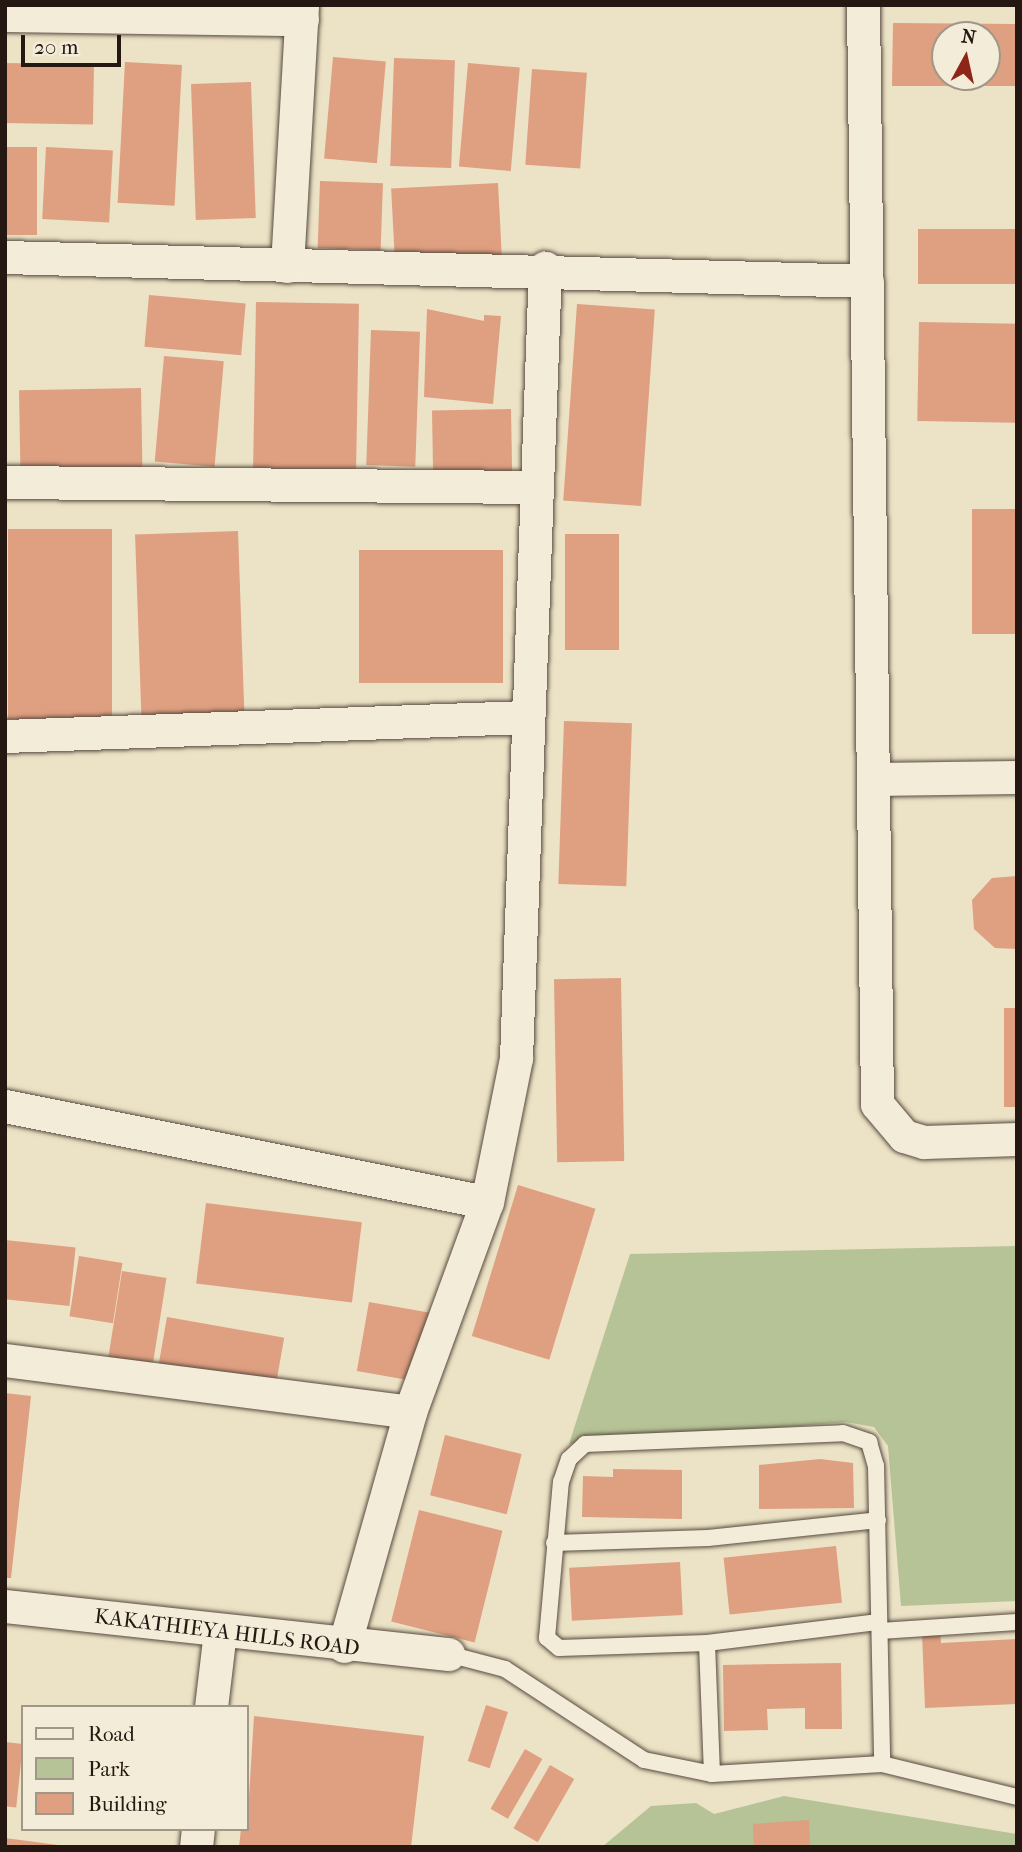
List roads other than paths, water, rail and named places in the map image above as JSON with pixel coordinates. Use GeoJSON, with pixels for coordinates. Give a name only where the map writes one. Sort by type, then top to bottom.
{"type":"FeatureCollection","features":[{"type":"Feature","properties":{"kind":"street"},"geometry":{"type":"LineString","coordinates":[[863,5],[877,1104],[885,1121],[914,1139],[1017,1139]]}},
{"type":"Feature","properties":{"kind":"street"},"geometry":{"type":"LineString","coordinates":[[5,15],[302,12],[287,266]]}},
{"type":"Feature","properties":{"kind":"street"},"geometry":{"type":"LineString","coordinates":[[5,257],[287,266],[545,268],[867,281]]}},
{"type":"Feature","properties":{"kind":"street"},"geometry":{"type":"LineString","coordinates":[[344,1646],[410,1412],[487,1202],[516,1058],[526,717],[545,268]]}},
{"type":"Feature","properties":{"kind":"street"},"geometry":{"type":"LineString","coordinates":[[5,482],[536,486]]}},
{"type":"Feature","properties":{"kind":"street"},"geometry":{"type":"LineString","coordinates":[[5,736],[526,717]]}},
{"type":"Feature","properties":{"kind":"street"},"geometry":{"type":"LineString","coordinates":[[874,779],[1017,777]]}},
{"type":"Feature","properties":{"kind":"street"},"geometry":{"type":"LineString","coordinates":[[5,1107],[487,1202]]}},
{"type":"Feature","properties":{"kind":"street"},"geometry":{"type":"LineString","coordinates":[[5,1360],[410,1412]]}},
{"type":"Feature","properties":{"kind":"street","name":"KAKATHIEYA HILLS ROAD"},"geometry":{"type":"LineString","coordinates":[[5,1606],[344,1646],[448,1654]]}},
{"type":"Feature","properties":{"kind":"street"},"geometry":{"type":"LineString","coordinates":[[211,1705],[220,1631]]}},
{"type":"Feature","properties":{"kind":"lane"},"geometry":{"type":"LineString","coordinates":[[882,1764],[880,1626],[877,1520],[869,1443],[843,1433],[585,1444],[561,1482],[545,1627],[554,1645],[707,1643],[880,1626],[1017,1622]]}},
{"type":"Feature","properties":{"kind":"lane"},"geometry":{"type":"LineString","coordinates":[[554,1543],[708,1538],[877,1520]]}},
{"type":"Feature","properties":{"kind":"lane"},"geometry":{"type":"LineString","coordinates":[[707,1643],[712,1774]]}},
{"type":"Feature","properties":{"kind":"lane"},"geometry":{"type":"LineString","coordinates":[[448,1654],[505,1669],[644,1760],[712,1774],[882,1764],[1017,1797]]}}]}
